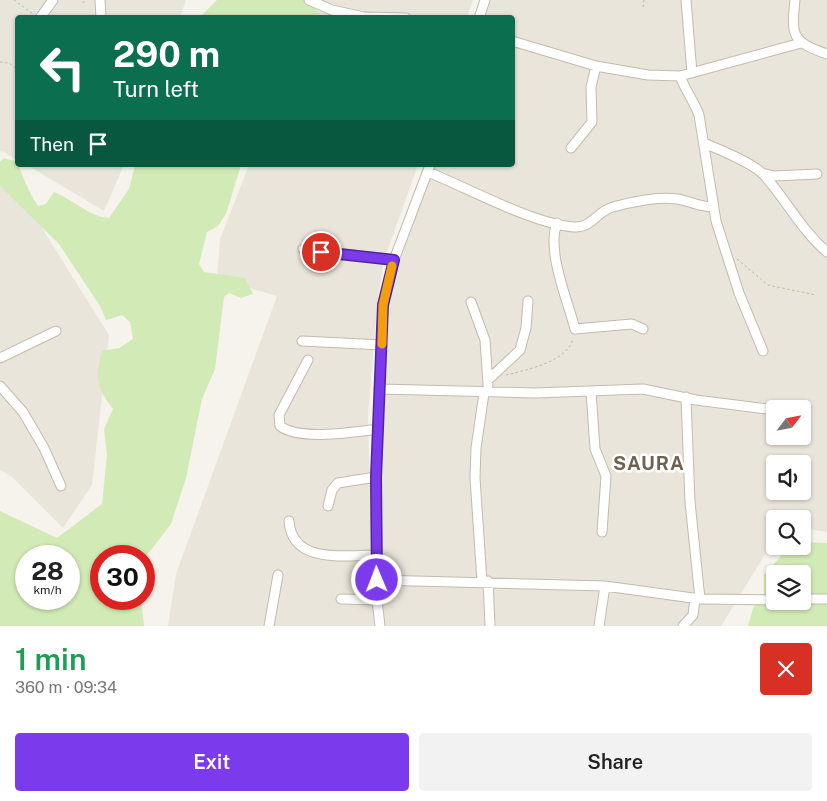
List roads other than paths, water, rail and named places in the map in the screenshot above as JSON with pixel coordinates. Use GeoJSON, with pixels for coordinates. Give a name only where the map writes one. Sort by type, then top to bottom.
{"type":"FeatureCollection","features":[{"type":"Feature","properties":{"kind":"street"},"geometry":{"type":"LineString","coordinates":[[41,15],[53,0]]}},
{"type":"Feature","properties":{"kind":"street"},"geometry":{"type":"LineString","coordinates":[[100,0],[101,15]]}},
{"type":"Feature","properties":{"kind":"street"},"geometry":{"type":"LineString","coordinates":[[309,0],[332,10],[355,15]]}},
{"type":"Feature","properties":{"kind":"street"},"geometry":{"type":"LineString","coordinates":[[480,15],[485,0]]}},
{"type":"Feature","properties":{"kind":"street"},"geometry":{"type":"LineString","coordinates":[[686,0],[692,73]]}},
{"type":"Feature","properties":{"kind":"street"},"geometry":{"type":"LineString","coordinates":[[795,0],[794,30],[801,43]]}},
{"type":"Feature","properties":{"kind":"street"},"geometry":{"type":"LineString","coordinates":[[515,42],[596,66],[648,75],[680,76],[801,43],[827,54]]}},
{"type":"Feature","properties":{"kind":"street"},"geometry":{"type":"LineString","coordinates":[[571,148],[592,122],[591,87],[596,66]]}},
{"type":"Feature","properties":{"kind":"street"},"geometry":{"type":"LineString","coordinates":[[680,76],[694,100],[704,143],[713,207],[725,249],[739,293],[763,351]]}},
{"type":"Feature","properties":{"kind":"street"},"geometry":{"type":"LineString","coordinates":[[704,143],[762,173],[774,176],[817,174]]}},
{"type":"Feature","properties":{"kind":"street"},"geometry":{"type":"LineString","coordinates":[[380,626],[377,600],[376,477],[383,305],[394,260],[429,168],[521,212],[574,227],[586,226],[601,212],[610,207],[669,198],[701,207],[713,207]]}},
{"type":"Feature","properties":{"kind":"street"},"geometry":{"type":"LineString","coordinates":[[762,173],[797,220],[827,252]]}},
{"type":"Feature","properties":{"kind":"street"},"geometry":{"type":"LineString","coordinates":[[557,223],[554,231],[553,246],[575,329],[632,324],[643,329]]}},
{"type":"Feature","properties":{"kind":"street"},"geometry":{"type":"LineString","coordinates":[[303,250],[394,260]]}},
{"type":"Feature","properties":{"kind":"street"},"geometry":{"type":"LineString","coordinates":[[490,379],[520,350],[526,328],[528,301]]}},
{"type":"Feature","properties":{"kind":"street"},"geometry":{"type":"LineString","coordinates":[[471,302],[485,340],[490,379],[476,448],[475,478],[490,626]]}},
{"type":"Feature","properties":{"kind":"street"},"geometry":{"type":"LineString","coordinates":[[0,358],[56,331]]}},
{"type":"Feature","properties":{"kind":"street"},"geometry":{"type":"LineString","coordinates":[[302,341],[382,345]]}},
{"type":"Feature","properties":{"kind":"street"},"geometry":{"type":"LineString","coordinates":[[308,360],[279,415],[280,426],[285,430],[323,433],[378,429]]}},
{"type":"Feature","properties":{"kind":"street"},"geometry":{"type":"LineString","coordinates":[[0,386],[23,412],[44,448],[61,486]]}},
{"type":"Feature","properties":{"kind":"street"},"geometry":{"type":"LineString","coordinates":[[379,389],[486,393],[643,389],[766,409]]}},
{"type":"Feature","properties":{"kind":"street"},"geometry":{"type":"LineString","coordinates":[[591,391],[595,449],[606,476],[602,532]]}},
{"type":"Feature","properties":{"kind":"street"},"geometry":{"type":"LineString","coordinates":[[683,626],[693,614],[697,599],[690,502],[686,397]]}},
{"type":"Feature","properties":{"kind":"street"},"geometry":{"type":"LineString","coordinates":[[328,506],[332,490],[338,482],[376,477]]}},
{"type":"Feature","properties":{"kind":"street"},"geometry":{"type":"LineString","coordinates":[[289,521],[290,534],[298,544],[309,551],[330,555],[377,555]]}},
{"type":"Feature","properties":{"kind":"street"},"geometry":{"type":"LineString","coordinates":[[269,626],[278,575]]}},
{"type":"Feature","properties":{"kind":"street"},"geometry":{"type":"LineString","coordinates":[[377,580],[485,581],[605,586],[697,599],[766,600]]}},
{"type":"Feature","properties":{"kind":"street"},"geometry":{"type":"LineString","coordinates":[[600,626],[605,586]]}},
{"type":"Feature","properties":{"kind":"street"},"geometry":{"type":"LineString","coordinates":[[341,599],[377,600]]}},
{"type":"Feature","properties":{"kind":"street"},"geometry":{"type":"LineString","coordinates":[[811,599],[827,599]]}},
{"type":"Feature","properties":{"kind":"district","name":"SAURA"},"geometry":{"type":"Point","coordinates":[649,463]}}]}
